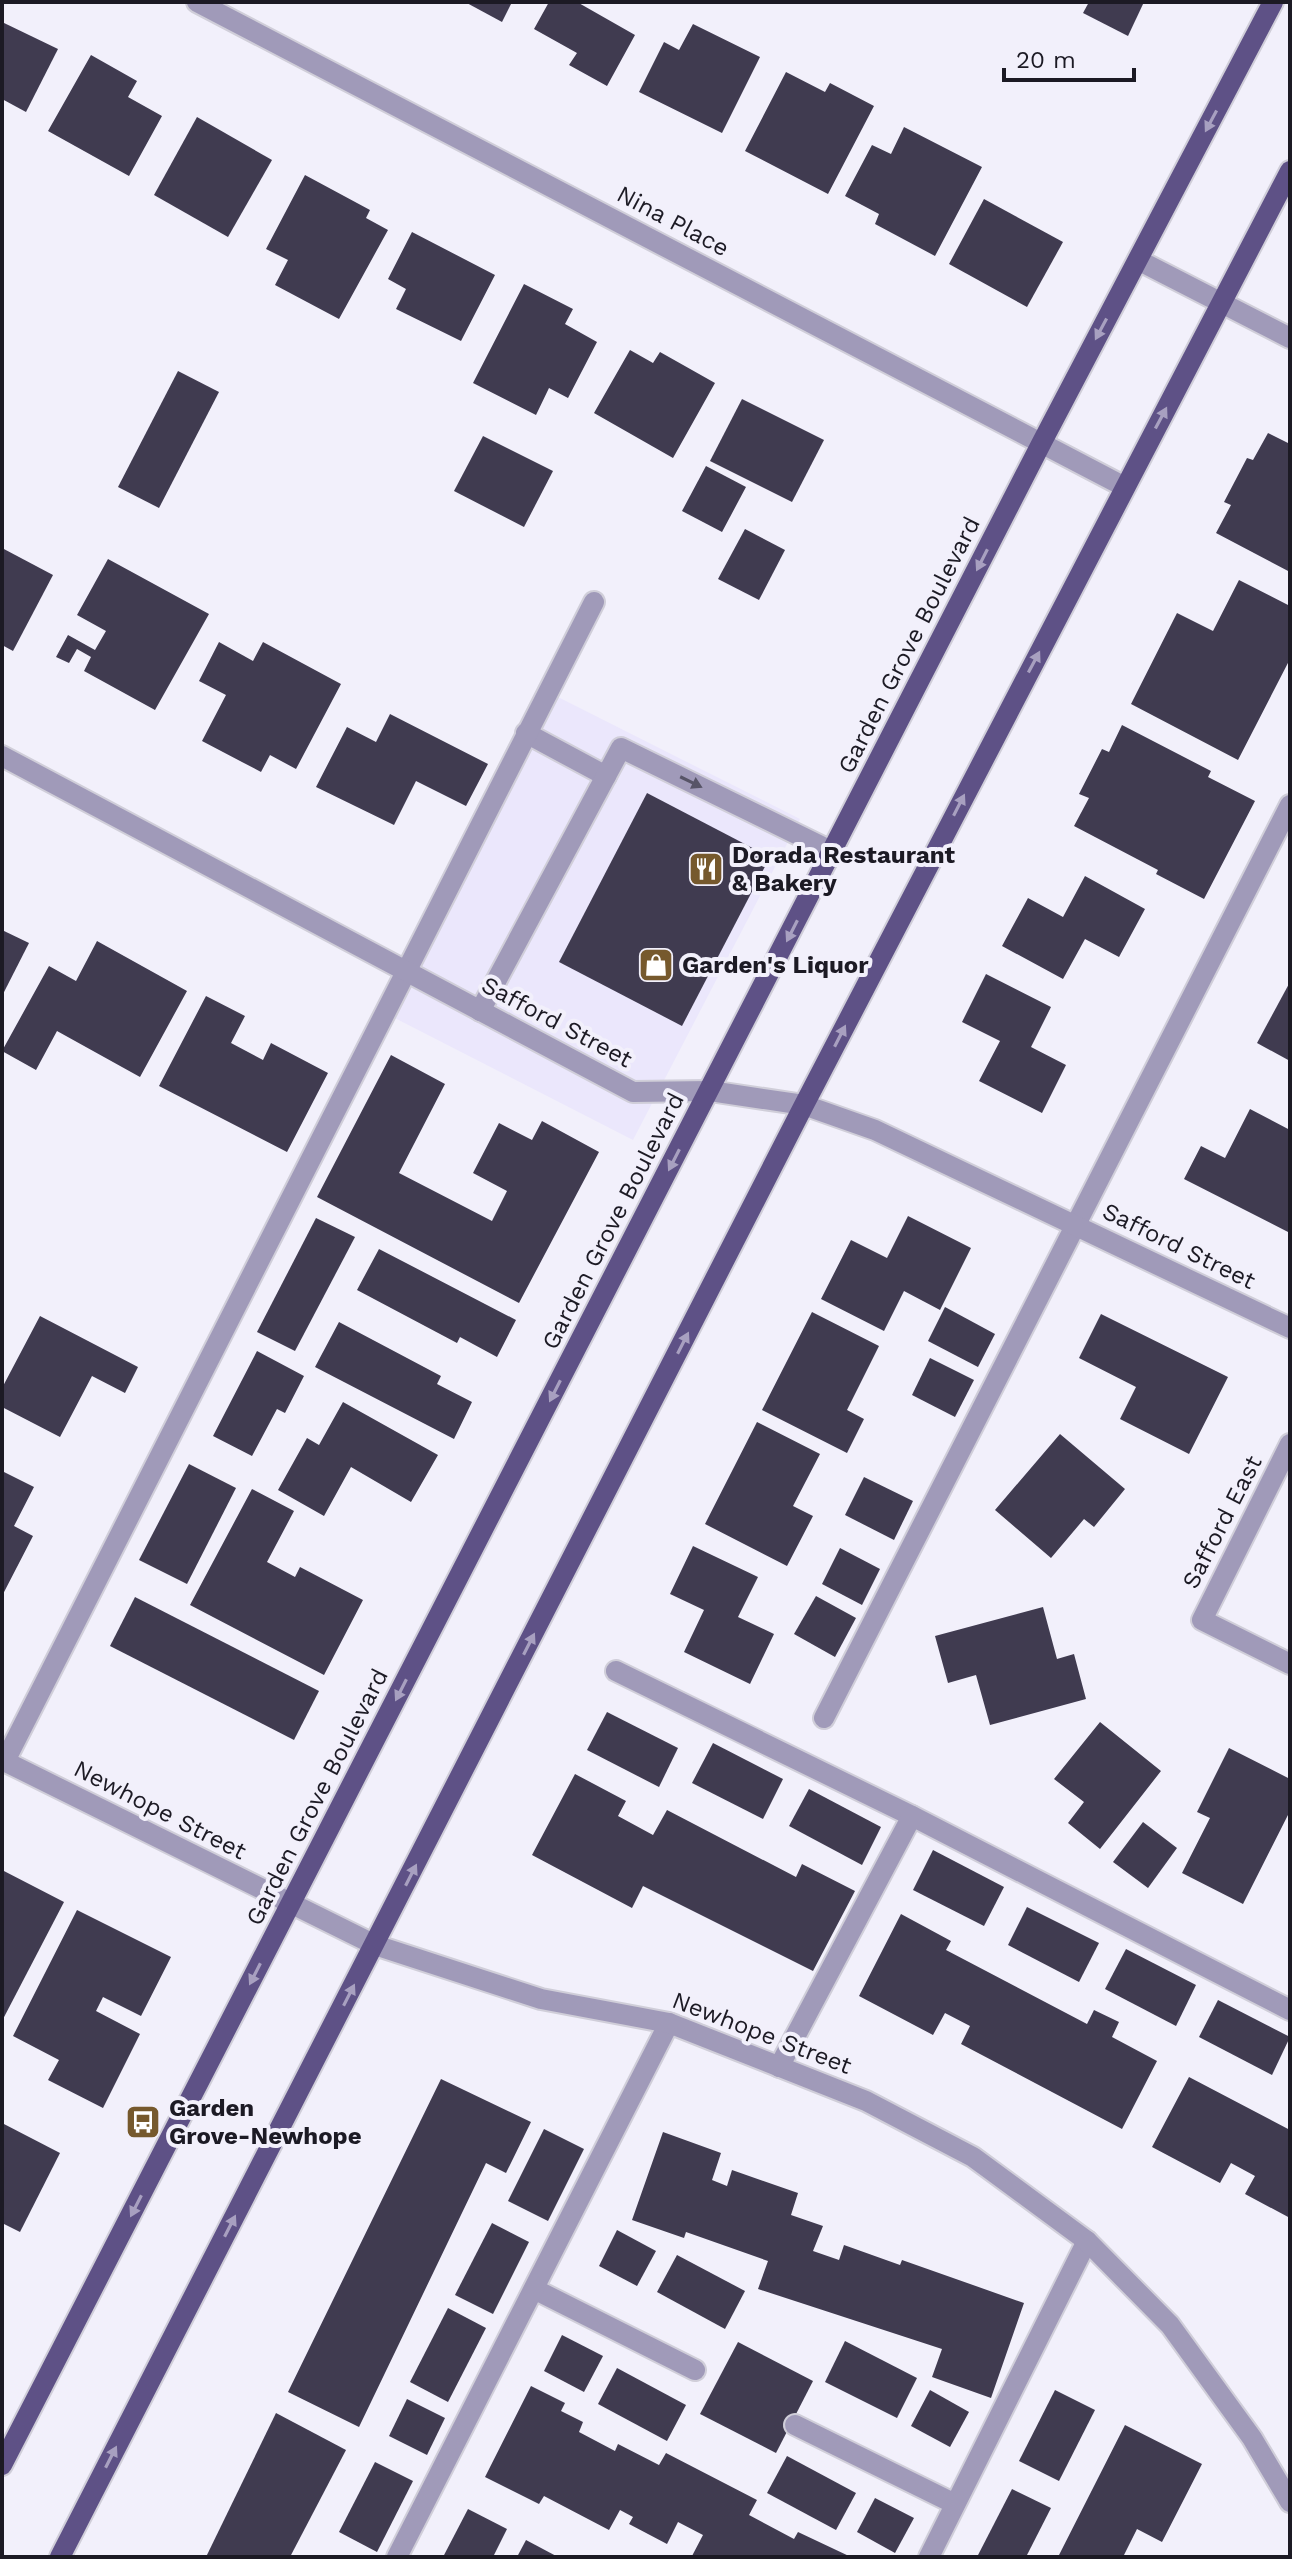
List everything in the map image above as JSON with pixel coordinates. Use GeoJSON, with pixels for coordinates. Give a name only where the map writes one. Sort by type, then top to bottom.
{"type":"FeatureCollection","features":[{"type":"Feature","properties":{"kind":"main road","name":"Garden Grove Boulevard"},"geometry":{"type":"LineString","coordinates":[[2,2465],[1042,442],[1273,2]]}},
{"type":"Feature","properties":{"kind":"main road"},"geometry":{"type":"LineString","coordinates":[[60,2557],[804,1105],[1290,171]]}},
{"type":"Feature","properties":{"kind":"street","name":"Nina Place"},"geometry":{"type":"LineString","coordinates":[[197,2],[1125,487]]}},
{"type":"Feature","properties":{"kind":"street"},"geometry":{"type":"LineString","coordinates":[[1138,260],[1290,338]]}},
{"type":"Feature","properties":{"kind":"street"},"geometry":{"type":"LineString","coordinates":[[4,1761],[594,602]]}},
{"type":"Feature","properties":{"kind":"street"},"geometry":{"type":"LineString","coordinates":[[526,733],[606,776]]}},
{"type":"Feature","properties":{"kind":"street"},"geometry":{"type":"LineString","coordinates":[[480,1011],[621,748],[833,852]]}},
{"type":"Feature","properties":{"kind":"street","name":"Safford Street"},"geometry":{"type":"LineString","coordinates":[[2,756],[633,1092],[710,1091],[804,1105],[875,1130],[1290,1328]]}},
{"type":"Feature","properties":{"kind":"street"},"geometry":{"type":"LineString","coordinates":[[824,1718],[1073,1224],[1290,805]]}},
{"type":"Feature","properties":{"kind":"street","name":"Safford East"},"geometry":{"type":"LineString","coordinates":[[1290,1444],[1202,1620],[1290,1664]]}},
{"type":"Feature","properties":{"kind":"street"},"geometry":{"type":"LineString","coordinates":[[616,1671],[912,1816],[1290,2010]]}},
{"type":"Feature","properties":{"kind":"street","name":"Newhope Street"},"geometry":{"type":"LineString","coordinates":[[4,1761],[375,1945],[541,1999],[669,2023],[866,2101],[973,2157],[1087,2241],[1170,2325],[1252,2438],[1290,2502]]}},
{"type":"Feature","properties":{"kind":"street"},"geometry":{"type":"LineString","coordinates":[[779,2067],[912,1816]]}},
{"type":"Feature","properties":{"kind":"street"},"geometry":{"type":"LineString","coordinates":[[397,2557],[669,2023]]}},
{"type":"Feature","properties":{"kind":"street"},"geometry":{"type":"LineString","coordinates":[[929,2557],[1087,2241]]}},
{"type":"Feature","properties":{"kind":"street"},"geometry":{"type":"LineString","coordinates":[[534,2289],[695,2370]]}},
{"type":"Feature","properties":{"kind":"street"},"geometry":{"type":"LineString","coordinates":[[795,2425],[955,2504]]}},
{"type":"Feature","properties":{"kind":"shaded area"},"geometry":{"type":"Polygon","coordinates":[[[548,692],[800,819],[633,1140],[383,1012],[548,692]]]}},
{"type":"Feature","properties":{"kind":"building"},"geometry":{"type":"Polygon","coordinates":[[[465,2],[512,2],[502,22],[465,2]]]}},
{"type":"Feature","properties":{"kind":"building"},"geometry":{"type":"Polygon","coordinates":[[[549,2],[577,2],[635,35],[607,86],[569,65],[577,53],[534,29],[549,2]]]}},
{"type":"Feature","properties":{"kind":"building"},"geometry":{"type":"Polygon","coordinates":[[[1089,2],[1144,2],[1128,36],[1083,13],[1089,2]]]}},
{"type":"Feature","properties":{"kind":"building"},"geometry":{"type":"Polygon","coordinates":[[[2,22],[58,49],[26,112],[2,99],[2,22]]]}},
{"type":"Feature","properties":{"kind":"building"},"geometry":{"type":"Polygon","coordinates":[[[693,24],[760,57],[722,133],[639,92],[664,42],[679,50],[693,24]]]}},
{"type":"Feature","properties":{"kind":"building"},"geometry":{"type":"Polygon","coordinates":[[[91,55],[137,81],[128,97],[162,116],[129,176],[48,131],[91,55]]]}},
{"type":"Feature","properties":{"kind":"building"},"geometry":{"type":"Polygon","coordinates":[[[786,72],[825,92],[830,83],[874,106],[828,194],[745,151],[786,72]]]}},
{"type":"Feature","properties":{"kind":"building"},"geometry":{"type":"Polygon","coordinates":[[[197,117],[272,160],[228,237],[154,195],[197,117]]]}},
{"type":"Feature","properties":{"kind":"building"},"geometry":{"type":"Polygon","coordinates":[[[904,127],[982,167],[935,256],[875,224],[879,214],[845,196],[872,145],[891,154],[904,127]]]}},
{"type":"Feature","properties":{"kind":"building"},"geometry":{"type":"Polygon","coordinates":[[[305,175],[370,210],[366,218],[388,230],[339,319],[275,285],[288,260],[266,249],[305,175]]]}},
{"type":"Feature","properties":{"kind":"building"},"geometry":{"type":"Polygon","coordinates":[[[984,199],[1063,242],[1027,307],[949,264],[984,199]]]}},
{"type":"Feature","properties":{"kind":"building"},"geometry":{"type":"Polygon","coordinates":[[[412,232],[495,275],[461,341],[396,309],[406,289],[388,279],[412,232]]]}},
{"type":"Feature","properties":{"kind":"building"},"geometry":{"type":"Polygon","coordinates":[[[524,284],[573,309],[565,324],[597,342],[568,398],[549,388],[536,415],[473,383],[524,284]]]}},
{"type":"Feature","properties":{"kind":"building"},"geometry":{"type":"Polygon","coordinates":[[[630,350],[653,363],[660,352],[715,383],[673,458],[594,413],[630,350]]]}},
{"type":"Feature","properties":{"kind":"building"},"geometry":{"type":"Polygon","coordinates":[[[178,371],[219,392],[159,508],[118,487],[178,371]]]}},
{"type":"Feature","properties":{"kind":"building"},"geometry":{"type":"Polygon","coordinates":[[[742,399],[824,440],[792,502],[710,461],[742,399]]]}},
{"type":"Feature","properties":{"kind":"building"},"geometry":{"type":"Polygon","coordinates":[[[1268,433],[1290,444],[1290,572],[1216,533],[1231,505],[1224,502],[1247,458],[1253,460],[1268,433]]]}},
{"type":"Feature","properties":{"kind":"building"},"geometry":{"type":"Polygon","coordinates":[[[483,436],[553,471],[524,527],[454,491],[483,436]]]}},
{"type":"Feature","properties":{"kind":"building"},"geometry":{"type":"Polygon","coordinates":[[[706,466],[746,487],[722,532],[682,511],[706,466]]]}},
{"type":"Feature","properties":{"kind":"building"},"geometry":{"type":"Polygon","coordinates":[[[745,529],[785,550],[759,600],[718,579],[745,529]]]}},
{"type":"Feature","properties":{"kind":"building"},"geometry":{"type":"Polygon","coordinates":[[[2,548],[53,575],[13,651],[2,645],[2,548]]]}},
{"type":"Feature","properties":{"kind":"building"},"geometry":{"type":"Polygon","coordinates":[[[108,559],[209,614],[155,710],[84,671],[91,657],[77,649],[69,663],[56,657],[68,635],[95,650],[106,631],[77,615],[108,559]]]}},
{"type":"Feature","properties":{"kind":"building"},"geometry":{"type":"Polygon","coordinates":[[[1239,580],[1290,606],[1290,659],[1238,760],[1131,704],[1177,613],[1213,631],[1239,580]]]}},
{"type":"Feature","properties":{"kind":"building"},"geometry":{"type":"Polygon","coordinates":[[[219,642],[253,661],[263,642],[341,684],[296,769],[270,755],[261,772],[202,741],[226,695],[199,681],[219,642]]]}},
{"type":"Feature","properties":{"kind":"building"},"geometry":{"type":"Polygon","coordinates":[[[390,714],[488,764],[466,806],[416,781],[394,825],[316,787],[347,727],[376,742],[390,714]]]}},
{"type":"Feature","properties":{"kind":"building"},"geometry":{"type":"Polygon","coordinates":[[[1122,725],[1211,771],[1208,777],[1255,801],[1204,899],[1156,874],[1158,870],[1074,826],[1089,798],[1079,794],[1102,749],[1109,752],[1122,725]]]}},
{"type":"Feature","properties":{"kind":"building"},"geometry":{"type":"Polygon","coordinates":[[[647,793],[770,857],[682,1026],[559,962],[647,793]]]}},
{"type":"Feature","properties":{"kind":"building"},"geometry":{"type":"Polygon","coordinates":[[[1085,876],[1145,909],[1119,957],[1085,939],[1063,979],[1002,946],[1028,898],[1063,917],[1085,876]]]}},
{"type":"Feature","properties":{"kind":"building"},"geometry":{"type":"Polygon","coordinates":[[[2,930],[29,943],[2,996],[2,930]]]}},
{"type":"Feature","properties":{"kind":"building"},"geometry":{"type":"Polygon","coordinates":[[[97,941],[187,991],[140,1077],[57,1031],[36,1070],[2,1051],[49,966],[76,981],[97,941]]]}},
{"type":"Feature","properties":{"kind":"building"},"geometry":{"type":"Polygon","coordinates":[[[986,974],[1051,1007],[1031,1047],[1066,1065],[1042,1113],[979,1081],[1000,1041],[962,1022],[986,974]]]}},
{"type":"Feature","properties":{"kind":"building"},"geometry":{"type":"Polygon","coordinates":[[[1290,982],[1290,1061],[1257,1043],[1290,982]]]}},
{"type":"Feature","properties":{"kind":"building"},"geometry":{"type":"Polygon","coordinates":[[[206,996],[245,1016],[231,1043],[263,1060],[271,1043],[328,1073],[287,1152],[159,1086],[206,996]]]}},
{"type":"Feature","properties":{"kind":"building"},"geometry":{"type":"Polygon","coordinates":[[[391,1055],[445,1084],[399,1173],[492,1221],[507,1191],[473,1173],[499,1123],[532,1140],[542,1121],[599,1152],[519,1303],[317,1197],[391,1055]]]}},
{"type":"Feature","properties":{"kind":"building"},"geometry":{"type":"Polygon","coordinates":[[[1250,1109],[1290,1130],[1290,1233],[1184,1179],[1201,1146],[1225,1158],[1250,1109]]]}},
{"type":"Feature","properties":{"kind":"building"},"geometry":{"type":"Polygon","coordinates":[[[908,1216],[971,1248],[940,1310],[904,1291],[884,1331],[821,1299],[851,1240],[887,1258],[908,1216]]]}},
{"type":"Feature","properties":{"kind":"building"},"geometry":{"type":"Polygon","coordinates":[[[316,1218],[355,1237],[295,1351],[257,1332],[316,1218]]]}},
{"type":"Feature","properties":{"kind":"building"},"geometry":{"type":"Polygon","coordinates":[[[379,1249],[516,1320],[497,1357],[460,1337],[457,1343],[357,1290],[379,1249]]]}},
{"type":"Feature","properties":{"kind":"building"},"geometry":{"type":"Polygon","coordinates":[[[945,1307],[995,1334],[978,1367],[928,1341],[945,1307]]]}},
{"type":"Feature","properties":{"kind":"building"},"geometry":{"type":"Polygon","coordinates":[[[812,1312],[879,1346],[847,1410],[864,1419],[847,1453],[762,1410],[812,1312]]]}},
{"type":"Feature","properties":{"kind":"building"},"geometry":{"type":"Polygon","coordinates":[[[1101,1314],[1228,1377],[1189,1454],[1120,1419],[1136,1387],[1079,1358],[1101,1314]]]}},
{"type":"Feature","properties":{"kind":"building"},"geometry":{"type":"Polygon","coordinates":[[[40,1316],[138,1367],[125,1393],[92,1376],[60,1437],[2,1407],[2,1388],[40,1316]]]}},
{"type":"Feature","properties":{"kind":"building"},"geometry":{"type":"Polygon","coordinates":[[[339,1322],[441,1376],[437,1384],[472,1402],[454,1439],[315,1367],[339,1322]]]}},
{"type":"Feature","properties":{"kind":"building"},"geometry":{"type":"Polygon","coordinates":[[[257,1351],[304,1376],[285,1413],[277,1409],[252,1456],[213,1436],[257,1351]]]}},
{"type":"Feature","properties":{"kind":"building"},"geometry":{"type":"Polygon","coordinates":[[[930,1358],[974,1380],[955,1417],[912,1395],[930,1358]]]}},
{"type":"Feature","properties":{"kind":"building"},"geometry":{"type":"Polygon","coordinates":[[[343,1402],[438,1455],[411,1502],[351,1467],[324,1516],[278,1490],[307,1438],[319,1445],[343,1402]]]}},
{"type":"Feature","properties":{"kind":"building"},"geometry":{"type":"Polygon","coordinates":[[[757,1422],[820,1454],[793,1506],[813,1516],[787,1566],[705,1524],[757,1422]]]}},
{"type":"Feature","properties":{"kind":"building"},"geometry":{"type":"Polygon","coordinates":[[[1060,1434],[1125,1489],[1094,1527],[1084,1519],[1051,1558],[995,1510],[1060,1434]]]}},
{"type":"Feature","properties":{"kind":"building"},"geometry":{"type":"Polygon","coordinates":[[[189,1464],[236,1488],[187,1584],[139,1560],[189,1464]]]}},
{"type":"Feature","properties":{"kind":"building"},"geometry":{"type":"Polygon","coordinates":[[[2,1471],[34,1487],[14,1526],[33,1536],[2,1596],[2,1471]]]}},
{"type":"Feature","properties":{"kind":"building"},"geometry":{"type":"Polygon","coordinates":[[[864,1477],[913,1501],[894,1540],[845,1515],[864,1477]]]}},
{"type":"Feature","properties":{"kind":"building"},"geometry":{"type":"Polygon","coordinates":[[[252,1489],[294,1511],[267,1562],[295,1577],[300,1567],[363,1600],[324,1675],[190,1605],[252,1489]]]}},
{"type":"Feature","properties":{"kind":"building"},"geometry":{"type":"Polygon","coordinates":[[[693,1546],[758,1577],[738,1617],[774,1634],[750,1684],[684,1652],[704,1610],[670,1594],[693,1546]]]}},
{"type":"Feature","properties":{"kind":"building"},"geometry":{"type":"Polygon","coordinates":[[[840,1548],[880,1569],[862,1605],[822,1584],[840,1548]]]}},
{"type":"Feature","properties":{"kind":"building"},"geometry":{"type":"Polygon","coordinates":[[[816,1596],[856,1618],[835,1657],[794,1634],[816,1596]]]}},
{"type":"Feature","properties":{"kind":"building"},"geometry":{"type":"Polygon","coordinates":[[[135,1597],[319,1691],[294,1740],[110,1646],[135,1597]]]}},
{"type":"Feature","properties":{"kind":"building"},"geometry":{"type":"Polygon","coordinates":[[[1043,1607],[1057,1659],[1074,1654],[1086,1699],[990,1725],[976,1675],[948,1683],[935,1636],[1043,1607]]]}},
{"type":"Feature","properties":{"kind":"building"},"geometry":{"type":"Polygon","coordinates":[[[607,1712],[678,1748],[659,1787],[587,1750],[607,1712]]]}},
{"type":"Feature","properties":{"kind":"building"},"geometry":{"type":"Polygon","coordinates":[[[1100,1722],[1161,1771],[1100,1849],[1068,1823],[1084,1802],[1054,1779],[1100,1722]]]}},
{"type":"Feature","properties":{"kind":"building"},"geometry":{"type":"Polygon","coordinates":[[[713,1743],[783,1779],[763,1819],[692,1783],[713,1743]]]}},
{"type":"Feature","properties":{"kind":"building"},"geometry":{"type":"Polygon","coordinates":[[[1229,1748],[1290,1779],[1290,1811],[1243,1904],[1182,1873],[1210,1818],[1197,1812],[1229,1748]]]}},
{"type":"Feature","properties":{"kind":"building"},"geometry":{"type":"Polygon","coordinates":[[[575,1774],[626,1801],[618,1816],[653,1835],[667,1810],[796,1877],[802,1864],[855,1891],[813,1971],[643,1886],[632,1908],[532,1855],[575,1774]]]}},
{"type":"Feature","properties":{"kind":"building"},"geometry":{"type":"Polygon","coordinates":[[[809,1789],[881,1827],[862,1865],[789,1826],[809,1789]]]}},
{"type":"Feature","properties":{"kind":"building"},"geometry":{"type":"Polygon","coordinates":[[[1143,1822],[1177,1848],[1148,1888],[1113,1862],[1143,1822]]]}},
{"type":"Feature","properties":{"kind":"building"},"geometry":{"type":"Polygon","coordinates":[[[933,1850],[1004,1887],[984,1926],[913,1890],[933,1850]]]}},
{"type":"Feature","properties":{"kind":"building"},"geometry":{"type":"Polygon","coordinates":[[[2,1870],[64,1902],[2,2021],[2,1870]]]}},
{"type":"Feature","properties":{"kind":"building"},"geometry":{"type":"Polygon","coordinates":[[[1027,1907],[1099,1943],[1079,1982],[1008,1945],[1027,1907]]]}},
{"type":"Feature","properties":{"kind":"building"},"geometry":{"type":"Polygon","coordinates":[[[77,1910],[171,1957],[141,2016],[103,1997],[96,2011],[140,2034],[103,2108],[48,2080],[59,2060],[13,2036],[77,1910]]]}},
{"type":"Feature","properties":{"kind":"building"},"geometry":{"type":"Polygon","coordinates":[[[901,1914],[951,1941],[946,1950],[1087,2024],[1094,2010],[1119,2022],[1112,2037],[1157,2061],[1122,2129],[961,2044],[970,2026],[945,2013],[933,2035],[859,1996],[901,1914]]]}},
{"type":"Feature","properties":{"kind":"building"},"geometry":{"type":"Polygon","coordinates":[[[1126,1949],[1196,1985],[1176,2026],[1105,1989],[1126,1949]]]}},
{"type":"Feature","properties":{"kind":"building"},"geometry":{"type":"Polygon","coordinates":[[[1218,2000],[1290,2037],[1272,2075],[1199,2037],[1218,2000]]]}},
{"type":"Feature","properties":{"kind":"building"},"geometry":{"type":"Polygon","coordinates":[[[1189,2077],[1290,2130],[1290,2218],[1245,2194],[1255,2176],[1231,2163],[1220,2183],[1152,2147],[1189,2077]]]}},
{"type":"Feature","properties":{"kind":"building"},"geometry":{"type":"Polygon","coordinates":[[[441,2079],[531,2122],[506,2173],[486,2163],[359,2427],[288,2392],[441,2079]]]}},
{"type":"Feature","properties":{"kind":"building"},"geometry":{"type":"Polygon","coordinates":[[[2,2123],[60,2153],[20,2232],[2,2223],[2,2123]]]}},
{"type":"Feature","properties":{"kind":"building"},"geometry":{"type":"Polygon","coordinates":[[[544,2129],[584,2149],[548,2221],[508,2201],[544,2129]]]}},
{"type":"Feature","properties":{"kind":"building"},"geometry":{"type":"Polygon","coordinates":[[[663,2132],[721,2153],[712,2180],[727,2186],[732,2170],[798,2193],[791,2215],[823,2226],[813,2251],[839,2260],[844,2245],[900,2265],[902,2260],[1024,2303],[991,2398],[932,2377],[942,2349],[758,2289],[768,2261],[686,2232],[684,2238],[632,2220],[663,2132]]]}},
{"type":"Feature","properties":{"kind":"building"},"geometry":{"type":"Polygon","coordinates":[[[492,2223],[529,2242],[493,2314],[455,2295],[492,2223]]]}},
{"type":"Feature","properties":{"kind":"building"},"geometry":{"type":"Polygon","coordinates":[[[617,2230],[656,2251],[637,2286],[599,2266],[617,2230]]]}},
{"type":"Feature","properties":{"kind":"building"},"geometry":{"type":"Polygon","coordinates":[[[677,2255],[745,2291],[725,2329],[657,2292],[677,2255]]]}},
{"type":"Feature","properties":{"kind":"building"},"geometry":{"type":"Polygon","coordinates":[[[448,2308],[486,2328],[448,2402],[410,2382],[448,2308]]]}},
{"type":"Feature","properties":{"kind":"building"},"geometry":{"type":"Polygon","coordinates":[[[562,2335],[603,2356],[584,2392],[544,2371],[562,2335]]]}},
{"type":"Feature","properties":{"kind":"building"},"geometry":{"type":"Polygon","coordinates":[[[845,2341],[917,2378],[897,2418],[825,2382],[845,2341]]]}},
{"type":"Feature","properties":{"kind":"building"},"geometry":{"type":"Polygon","coordinates":[[[738,2342],[813,2381],[776,2453],[700,2414],[738,2342]]]}},
{"type":"Feature","properties":{"kind":"building"},"geometry":{"type":"Polygon","coordinates":[[[617,2368],[686,2405],[667,2441],[598,2404],[617,2368]]]}},
{"type":"Feature","properties":{"kind":"building"},"geometry":{"type":"Polygon","coordinates":[[[531,2386],[565,2403],[561,2411],[583,2422],[579,2432],[615,2451],[618,2444],[659,2465],[666,2453],[757,2500],[749,2515],[794,2539],[798,2532],[851,2557],[695,2557],[692,2556],[703,2535],[678,2522],[667,2544],[629,2524],[633,2517],[620,2510],[609,2530],[544,2496],[539,2504],[485,2477],[531,2386]]]}},
{"type":"Feature","properties":{"kind":"building"},"geometry":{"type":"Polygon","coordinates":[[[930,2390],[969,2412],[950,2447],[911,2426],[930,2390]]]}},
{"type":"Feature","properties":{"kind":"building"},"geometry":{"type":"Polygon","coordinates":[[[1055,2390],[1095,2410],[1059,2481],[1019,2461],[1055,2390]]]}},
{"type":"Feature","properties":{"kind":"building"},"geometry":{"type":"Polygon","coordinates":[[[407,2399],[445,2418],[427,2455],[389,2436],[407,2399]]]}},
{"type":"Feature","properties":{"kind":"building"},"geometry":{"type":"Polygon","coordinates":[[[276,2413],[346,2450],[290,2557],[206,2557],[276,2413]]]}},
{"type":"Feature","properties":{"kind":"building"},"geometry":{"type":"Polygon","coordinates":[[[1125,2425],[1202,2464],[1162,2542],[1137,2529],[1123,2557],[1058,2557],[1125,2425]]]}},
{"type":"Feature","properties":{"kind":"building"},"geometry":{"type":"Polygon","coordinates":[[[787,2456],[856,2493],[836,2530],[767,2493],[787,2456]]]}},
{"type":"Feature","properties":{"kind":"building"},"geometry":{"type":"Polygon","coordinates":[[[375,2462],[413,2481],[377,2552],[339,2532],[375,2462]]]}},
{"type":"Feature","properties":{"kind":"building"},"geometry":{"type":"Polygon","coordinates":[[[1012,2489],[1051,2508],[1026,2557],[977,2557],[1012,2489]]]}},
{"type":"Feature","properties":{"kind":"building"},"geometry":{"type":"Polygon","coordinates":[[[875,2498],[914,2518],[895,2553],[857,2532],[875,2498]]]}},
{"type":"Feature","properties":{"kind":"building"},"geometry":{"type":"Polygon","coordinates":[[[468,2509],[507,2529],[493,2557],[443,2557],[468,2509]]]}},
{"type":"Feature","properties":{"kind":"building"},"geometry":{"type":"Polygon","coordinates":[[[526,2540],[558,2557],[517,2557],[526,2540]]]}},
{"type":"Feature","properties":{"kind":"place","name":"Dorada Restaurant & Bakery"},"geometry":{"type":"Point","coordinates":[706,869]}},
{"type":"Feature","properties":{"kind":"place","name":"Garden's Liquor"},"geometry":{"type":"Point","coordinates":[656,965]}},
{"type":"Feature","properties":{"kind":"place","name":"Garden Grove-Newhope"},"geometry":{"type":"Point","coordinates":[143,2122]}}]}
